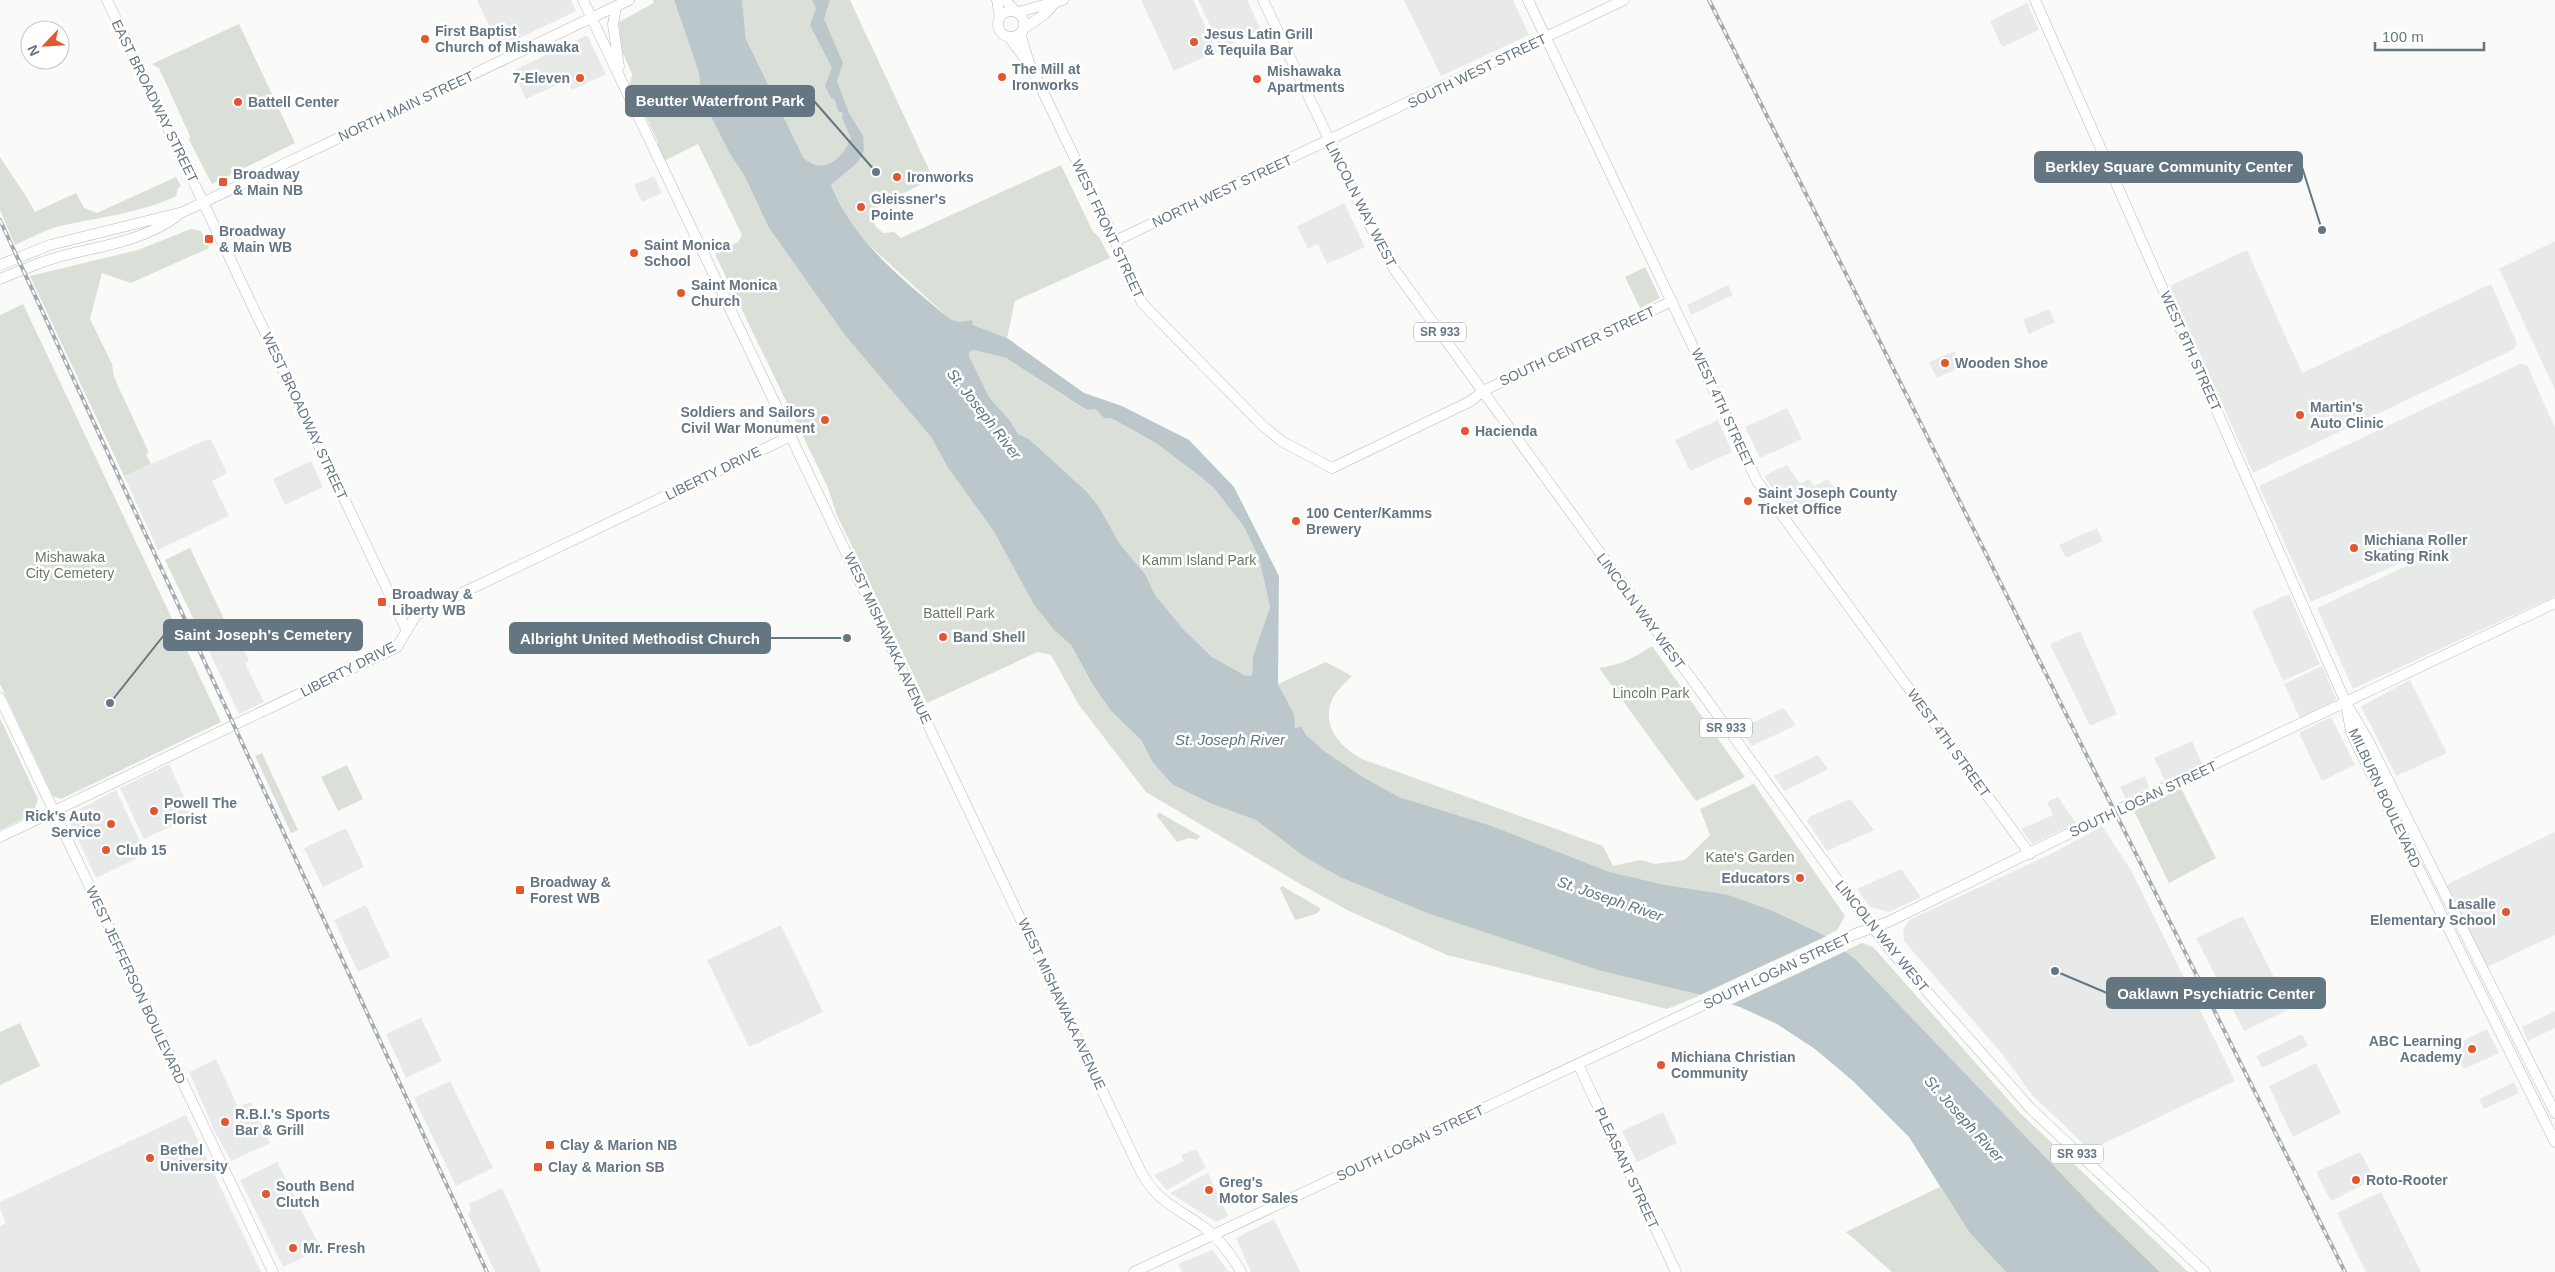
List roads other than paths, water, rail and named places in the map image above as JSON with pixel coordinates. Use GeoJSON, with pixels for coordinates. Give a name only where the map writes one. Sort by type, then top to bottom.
{"type":"FeatureCollection","features":[{"type":"Feature","properties":{"kind":"street","name":"EAST BROADWAY STREET"},"geometry":{"type":"LineString","coordinates":[[107,0],[204,202]]}},
{"type":"Feature","properties":{"kind":"street","name":"WEST MISHAWAKA AVENUE"},"geometry":{"type":"LineString","coordinates":[[583,0],[1142,1174],[1160,1198],[1213,1235],[1227,1251],[1241,1272]]}},
{"type":"Feature","properties":{"kind":"street","name":"NORTH MAIN STREET"},"geometry":{"type":"LineString","coordinates":[[0,279],[56,258],[141,236],[160,228],[183,212],[629,0]]}},
{"type":"Feature","properties":{"kind":"street"},"geometry":{"type":"LineString","coordinates":[[997,0],[1000,18]]}},
{"type":"Feature","properties":{"kind":"street"},"geometry":{"type":"LineString","coordinates":[[1005,0],[1023,18],[1023,30]]}},
{"type":"Feature","properties":{"kind":"street","name":"LINCOLN WAY WEST"},"geometry":{"type":"LineString","coordinates":[[1263,0],[1372,230],[1394,270],[1872,928],[2042,1120],[2205,1272]]}},
{"type":"Feature","properties":{"kind":"street","name":"WEST 4TH STREET"},"geometry":{"type":"LineString","coordinates":[[1528,0],[1558,59],[1757,481],[2030,854]]}},
{"type":"Feature","properties":{"kind":"street","name":"SOUTH WEST STREET"},"geometry":{"type":"LineString","coordinates":[[1329,141],[1624,0]]}},
{"type":"Feature","properties":{"kind":"street","name":"WEST 8TH STREET"},"geometry":{"type":"LineString","coordinates":[[2035,0],[2346,703]]}},
{"type":"Feature","properties":{"kind":"street"},"geometry":{"type":"LineString","coordinates":[[1059,2],[1016,36],[1009,37],[1000,31],[998,24],[1000,18],[1006,12],[1016,12],[1059,2]]}},
{"type":"Feature","properties":{"kind":"street"},"geometry":{"type":"LineString","coordinates":[[616,6],[613,24],[621,77]]}},
{"type":"Feature","properties":{"kind":"street","name":"WEST FRONT STREET"},"geometry":{"type":"LineString","coordinates":[[1023,30],[1021,36],[1029,63],[1115,241],[1142,303],[1263,426],[1283,442],[1332,468]]}},
{"type":"Feature","properties":{"kind":"street","name":"WEST FRONT STREET"},"geometry":{"type":"LineString","coordinates":[[1009,37],[1029,63]]}},
{"type":"Feature","properties":{"kind":"street","name":"NORTH WEST STREET"},"geometry":{"type":"LineString","coordinates":[[1115,241],[1329,141]]}},
{"type":"Feature","properties":{"kind":"street","name":"WEST BROADWAY STREET"},"geometry":{"type":"LineString","coordinates":[[204,202],[407,631]]}},
{"type":"Feature","properties":{"kind":"street","name":"NORTH MAIN STREET"},"geometry":{"type":"LineString","coordinates":[[0,264],[50,245],[183,212]]}},
{"type":"Feature","properties":{"kind":"street","name":"SOUTH CENTER STREET"},"geometry":{"type":"LineString","coordinates":[[1332,468],[1471,401],[1482,391],[1672,301]]}},
{"type":"Feature","properties":{"kind":"street","name":"LIBERTY DRIVE"},"geometry":{"type":"LineString","coordinates":[[0,837],[397,647],[416,615],[791,436]]}},
{"type":"Feature","properties":{"kind":"street","name":"SOUTH LOGAN STREET"},"geometry":{"type":"LineString","coordinates":[[1134,1272],[1856,934],[1888,922],[2555,604]]}},
{"type":"Feature","properties":{"kind":"street","name":"WEST JEFFERSON BOULEVARD"},"geometry":{"type":"LineString","coordinates":[[0,698],[273,1272]]}},
{"type":"Feature","properties":{"kind":"street","name":"MILBURN BOULEVARD"},"geometry":{"type":"LineString","coordinates":[[2346,703],[2368,740],[2555,1113]]}},
{"type":"Feature","properties":{"kind":"street","name":"MILBURN BOULEVARD"},"geometry":{"type":"LineString","coordinates":[[2346,703],[2351,732],[2357,745],[2555,1142]]}},
{"type":"Feature","properties":{"kind":"street","name":"PLEASANT STREET"},"geometry":{"type":"LineString","coordinates":[[1578,1064],[1676,1272]]}},
{"type":"Feature","properties":{"kind":"water","name":"St. Joseph River"},"geometry":{"type":"Polygon","coordinates":[[[674,0],[742,0],[746,39],[803,157],[810,163],[817,165],[831,163],[843,153],[851,138],[842,118],[843,113],[838,111],[835,100],[831,98],[825,86],[832,68],[810,25],[816,8],[812,0],[830,0],[824,19],[843,63],[837,81],[849,113],[863,136],[864,150],[858,162],[831,185],[840,205],[852,224],[882,259],[950,319],[959,322],[972,320],[973,325],[1007,338],[1084,393],[1122,406],[1189,440],[1234,487],[1279,576],[1278,684],[1294,714],[1295,728],[1301,726],[1306,735],[1324,751],[1363,777],[1399,797],[1489,825],[1610,872],[1665,885],[1728,895],[1773,911],[1826,936],[1856,960],[2096,1210],[2160,1272],[2006,1272],[1969,1232],[1909,1137],[1853,1081],[1815,1049],[1777,1024],[1740,1007],[1701,995],[1601,971],[1430,914],[1340,877],[1302,855],[1256,820],[1212,804],[1173,785],[1153,763],[1141,740],[1111,711],[1092,684],[1071,645],[1054,630],[1034,605],[993,530],[948,468],[931,437],[844,334],[769,228],[744,175],[730,154],[707,109],[700,89],[699,73],[674,0]],[[974,350],[969,352],[969,356],[989,397],[1011,422],[1018,434],[1029,439],[1086,491],[1099,507],[1120,544],[1145,574],[1155,595],[1184,630],[1212,657],[1246,676],[1252,675],[1253,656],[1270,607],[1259,558],[1244,527],[1214,488],[1156,443],[1113,419],[1104,418],[1095,409],[1088,410],[1077,404],[1006,358],[974,350]]]}},
{"type":"Feature","properties":{"kind":"railway"},"geometry":{"type":"LineString","coordinates":[[1709,0],[2345,1272]]}},
{"type":"Feature","properties":{"kind":"railway"},"geometry":{"type":"LineString","coordinates":[[0,220],[487,1272]]}},
{"type":"Feature","properties":{"kind":"place","name":"First Baptist Church of Mishawaka"},"geometry":{"type":"Point","coordinates":[425,39]}},
{"type":"Feature","properties":{"kind":"place","name":"Jesus Latin Grill & Tequila Bar"},"geometry":{"type":"Point","coordinates":[1194,42]}},
{"type":"Feature","properties":{"kind":"place","name":"The Mill at Ironworks"},"geometry":{"type":"Point","coordinates":[1002,77]}},
{"type":"Feature","properties":{"kind":"place","name":"7-Eleven"},"geometry":{"type":"Point","coordinates":[580,78]}},
{"type":"Feature","properties":{"kind":"place","name":"Mishawaka Apartments"},"geometry":{"type":"Point","coordinates":[1257,79]}},
{"type":"Feature","properties":{"kind":"place","name":"Battell Center"},"geometry":{"type":"Point","coordinates":[238,102]}},
{"type":"Feature","properties":{"kind":"place","name":"Beutter Waterfront Park"},"geometry":{"type":"Point","coordinates":[876,172]}},
{"type":"Feature","properties":{"kind":"place","name":"Ironworks"},"geometry":{"type":"Point","coordinates":[897,177]}},
{"type":"Feature","properties":{"kind":"place","name":"Broadway & Main NB"},"geometry":{"type":"Point","coordinates":[223,182]}},
{"type":"Feature","properties":{"kind":"place","name":"Gleissner's Pointe"},"geometry":{"type":"Point","coordinates":[861,207]}},
{"type":"Feature","properties":{"kind":"place","name":"Berkley Square Community Center"},"geometry":{"type":"Point","coordinates":[2322,230]}},
{"type":"Feature","properties":{"kind":"place","name":"Broadway & Main WB"},"geometry":{"type":"Point","coordinates":[209,239]}},
{"type":"Feature","properties":{"kind":"place","name":"Saint Monica School"},"geometry":{"type":"Point","coordinates":[634,253]}},
{"type":"Feature","properties":{"kind":"place","name":"Saint Monica Church"},"geometry":{"type":"Point","coordinates":[681,293]}},
{"type":"Feature","properties":{"kind":"place","name":"Wooden Shoe"},"geometry":{"type":"Point","coordinates":[1945,363]}},
{"type":"Feature","properties":{"kind":"place","name":"Martin's Auto Clinic"},"geometry":{"type":"Point","coordinates":[2300,415]}},
{"type":"Feature","properties":{"kind":"place","name":"Soldiers and Sailors Civil War Monument"},"geometry":{"type":"Point","coordinates":[825,420]}},
{"type":"Feature","properties":{"kind":"place","name":"Hacienda"},"geometry":{"type":"Point","coordinates":[1465,431]}},
{"type":"Feature","properties":{"kind":"place","name":"Saint Joseph County Ticket Office"},"geometry":{"type":"Point","coordinates":[1748,501]}},
{"type":"Feature","properties":{"kind":"place","name":"100 Center/Kamms Brewery"},"geometry":{"type":"Point","coordinates":[1296,521]}},
{"type":"Feature","properties":{"kind":"place","name":"Michiana Roller Skating Rink"},"geometry":{"type":"Point","coordinates":[2354,548]}},
{"type":"Feature","properties":{"kind":"place","name":"Broadway & Liberty WB"},"geometry":{"type":"Point","coordinates":[382,602]}},
{"type":"Feature","properties":{"kind":"place","name":"Band Shell"},"geometry":{"type":"Point","coordinates":[943,637]}},
{"type":"Feature","properties":{"kind":"place","name":"Albright United Methodist Church"},"geometry":{"type":"Point","coordinates":[847,638]}},
{"type":"Feature","properties":{"kind":"place","name":"Saint Joseph's Cemetery"},"geometry":{"type":"Point","coordinates":[110,703]}},
{"type":"Feature","properties":{"kind":"place","name":"Powell The Florist"},"geometry":{"type":"Point","coordinates":[154,811]}},
{"type":"Feature","properties":{"kind":"place","name":"Rick's Auto Service"},"geometry":{"type":"Point","coordinates":[111,824]}},
{"type":"Feature","properties":{"kind":"place","name":"Club 15"},"geometry":{"type":"Point","coordinates":[106,850]}},
{"type":"Feature","properties":{"kind":"place","name":"Educators"},"geometry":{"type":"Point","coordinates":[1800,878]}},
{"type":"Feature","properties":{"kind":"place","name":"Broadway & Forest WB"},"geometry":{"type":"Point","coordinates":[520,890]}},
{"type":"Feature","properties":{"kind":"place","name":"Lasalle Elementary School"},"geometry":{"type":"Point","coordinates":[2506,912]}},
{"type":"Feature","properties":{"kind":"place","name":"Oaklawn Psychiatric Center"},"geometry":{"type":"Point","coordinates":[2055,971]}},
{"type":"Feature","properties":{"kind":"place","name":"ABC Learning Academy"},"geometry":{"type":"Point","coordinates":[2472,1049]}},
{"type":"Feature","properties":{"kind":"place","name":"Michiana Christian Community"},"geometry":{"type":"Point","coordinates":[1661,1065]}},
{"type":"Feature","properties":{"kind":"place","name":"R.B.I.'s Sports Bar & Grill"},"geometry":{"type":"Point","coordinates":[225,1122]}},
{"type":"Feature","properties":{"kind":"place","name":"Clay & Marion NB"},"geometry":{"type":"Point","coordinates":[550,1145]}},
{"type":"Feature","properties":{"kind":"place","name":"Bethel University"},"geometry":{"type":"Point","coordinates":[150,1158]}},
{"type":"Feature","properties":{"kind":"place","name":"Clay & Marion SB"},"geometry":{"type":"Point","coordinates":[538,1167]}},
{"type":"Feature","properties":{"kind":"place","name":"Roto-Rooter"},"geometry":{"type":"Point","coordinates":[2356,1180]}},
{"type":"Feature","properties":{"kind":"place","name":"Greg's Motor Sales"},"geometry":{"type":"Point","coordinates":[1209,1190]}},
{"type":"Feature","properties":{"kind":"place","name":"South Bend Clutch"},"geometry":{"type":"Point","coordinates":[266,1194]}},
{"type":"Feature","properties":{"kind":"place","name":"Mr. Fresh"},"geometry":{"type":"Point","coordinates":[293,1248]}},
{"type":"Feature","properties":{"kind":"park label","name":"Kamm Island Park"},"geometry":{"type":"Point","coordinates":[1199,560]}},
{"type":"Feature","properties":{"kind":"park label","name":"Mishawaka City Cemetery"},"geometry":{"type":"Point","coordinates":[70,566]}},
{"type":"Feature","properties":{"kind":"park label","name":"Battell Park"},"geometry":{"type":"Point","coordinates":[959,613]}},
{"type":"Feature","properties":{"kind":"park label","name":"Lincoln Park"},"geometry":{"type":"Point","coordinates":[1651,693]}},
{"type":"Feature","properties":{"kind":"park label","name":"Kate's Garden"},"geometry":{"type":"Point","coordinates":[1750,857]}}]}
